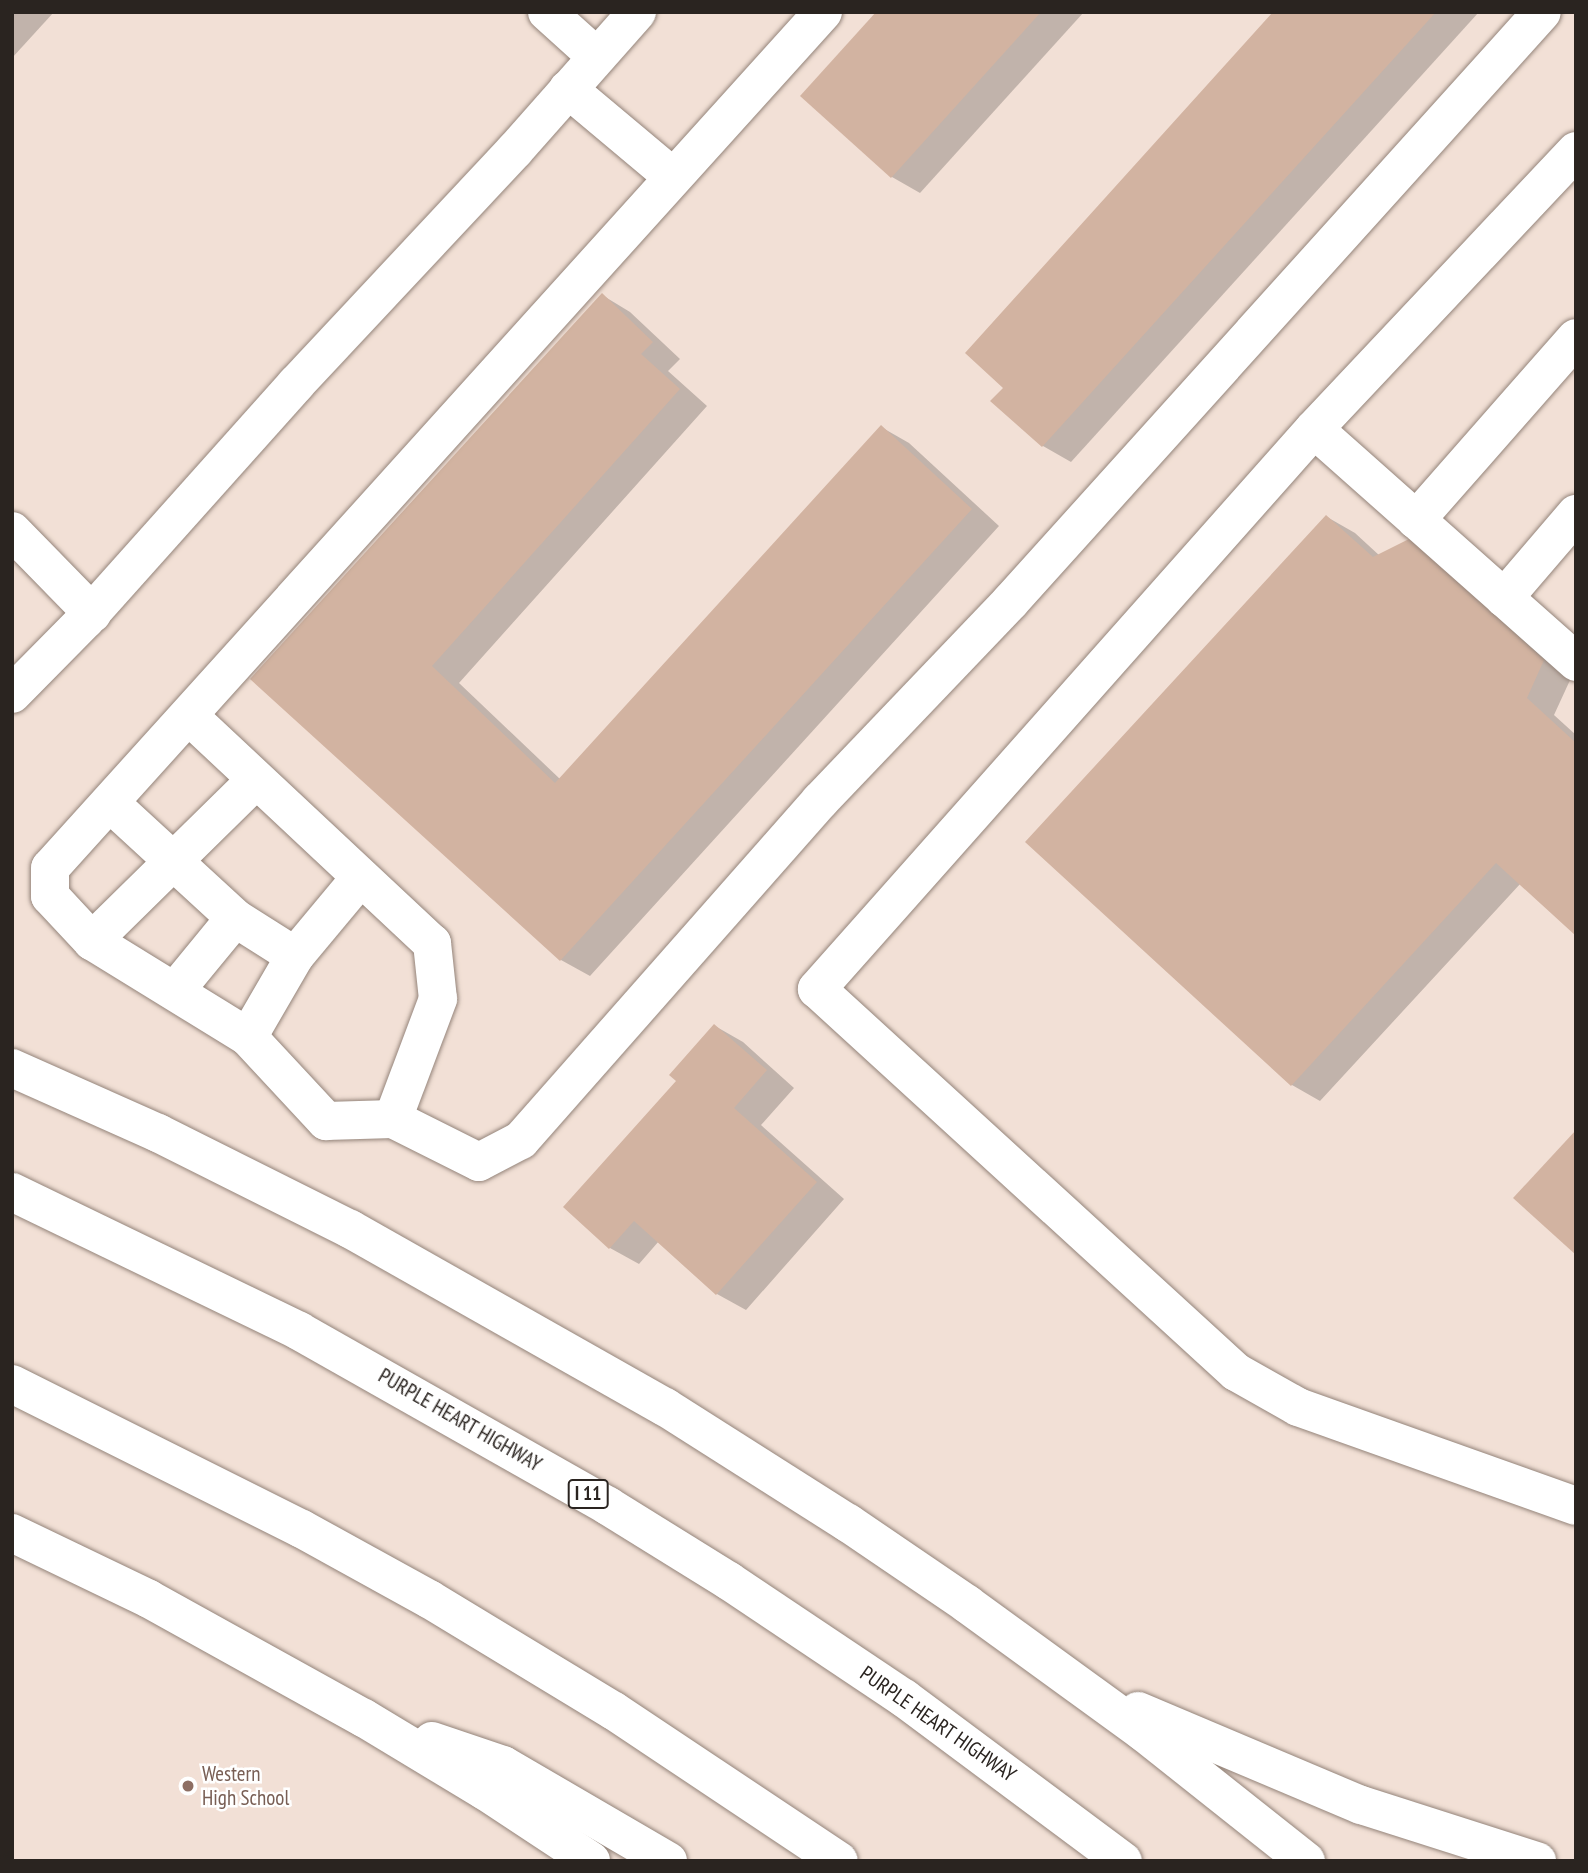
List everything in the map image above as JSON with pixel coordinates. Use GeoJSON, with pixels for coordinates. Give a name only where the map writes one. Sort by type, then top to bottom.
{"type":"FeatureCollection","features":[{"type":"Feature","properties":{"kind":"main road"},"geometry":{"type":"LineString","coordinates":[[547,12],[597,57]]}},
{"type":"Feature","properties":{"kind":"main road"},"geometry":{"type":"LineString","coordinates":[[12,694],[92,613],[296,383],[636,12]]}},
{"type":"Feature","properties":{"kind":"main road"},"geometry":{"type":"LineString","coordinates":[[823,12],[50,868],[50,896],[92,941],[248,1037],[326,1121],[393,1119],[479,1162],[521,1140],[820,801],[1010,602],[1542,12]]}},
{"type":"Feature","properties":{"kind":"main road"},"geometry":{"type":"LineString","coordinates":[[568,89],[673,177]]}},
{"type":"Feature","properties":{"kind":"main road"},"geometry":{"type":"LineString","coordinates":[[1576,151],[1314,429],[817,989],[1236,1372],[1298,1406],[1576,1506]]}},
{"type":"Feature","properties":{"kind":"main road"},"geometry":{"type":"LineString","coordinates":[[1416,520],[1576,338]]}},
{"type":"Feature","properties":{"kind":"main road"},"geometry":{"type":"LineString","coordinates":[[1314,429],[1576,663]]}},
{"type":"Feature","properties":{"kind":"main road"},"geometry":{"type":"LineString","coordinates":[[1504,597],[1576,514]]}},
{"type":"Feature","properties":{"kind":"main road"},"geometry":{"type":"LineString","coordinates":[[12,531],[92,613]]}},
{"type":"Feature","properties":{"kind":"main road"},"geometry":{"type":"LineString","coordinates":[[189,716],[432,943],[438,999],[393,1119]]}},
{"type":"Feature","properties":{"kind":"main road"},"geometry":{"type":"LineString","coordinates":[[92,941],[256,780]]}},
{"type":"Feature","properties":{"kind":"main road"},"geometry":{"type":"LineString","coordinates":[[110,803],[235,918],[295,956]]}},
{"type":"Feature","properties":{"kind":"main road"},"geometry":{"type":"LineString","coordinates":[[248,1037],[295,956],[360,878]]}},
{"type":"Feature","properties":{"kind":"main road"},"geometry":{"type":"LineString","coordinates":[[175,992],[235,918]]}},
{"type":"Feature","properties":{"kind":"main road"},"geometry":{"type":"LineString","coordinates":[[12,1068],[288,1198],[541,1334],[676,1414],[849,1523],[1084,1689],[1306,1861]]}},
{"type":"Feature","properties":{"kind":"main road","name":"PURPLE HEART HIGHWAY"},"geometry":{"type":"LineString","coordinates":[[12,1192],[299,1331],[608,1506],[739,1587],[904,1698],[1123,1861]]}},
{"type":"Feature","properties":{"kind":"main road"},"geometry":{"type":"LineString","coordinates":[[12,1384],[281,1518],[439,1605],[654,1737],[839,1861]]}},
{"type":"Feature","properties":{"kind":"main road"},"geometry":{"type":"LineString","coordinates":[[12,1533],[149,1599],[364,1718],[485,1791],[591,1861]]}},
{"type":"Feature","properties":{"kind":"main road"},"geometry":{"type":"LineString","coordinates":[[1084,1689],[1361,1805],[1537,1861]]}},
{"type":"Feature","properties":{"kind":"main road"},"geometry":{"type":"LineString","coordinates":[[364,1718],[503,1765],[668,1861]]}},
{"type":"Feature","properties":{"kind":"building"},"geometry":{"type":"Polygon","coordinates":[[[876,12],[1041,12],[891,178],[800,96],[876,12]]]}},
{"type":"Feature","properties":{"kind":"building"},"geometry":{"type":"Polygon","coordinates":[[[1273,12],[1436,12],[1042,447],[990,401],[1003,388],[965,353],[1273,12]]]}},
{"type":"Feature","properties":{"kind":"building"},"geometry":{"type":"Polygon","coordinates":[[[602,293],[653,342],[641,354],[680,389],[432,666],[555,783],[881,425],[972,509],[560,961],[250,679],[602,293]]]}},
{"type":"Feature","properties":{"kind":"building"},"geometry":{"type":"Polygon","coordinates":[[[1326,515],[1373,557],[1411,538],[1544,660],[1527,698],[1576,743],[1576,936],[1496,863],[1291,1086],[1025,842],[1326,515]]]}},
{"type":"Feature","properties":{"kind":"building"},"geometry":{"type":"Polygon","coordinates":[[[714,1024],[767,1070],[734,1108],[817,1182],[716,1295],[634,1221],[609,1249],[563,1207],[676,1081],[669,1075],[714,1024]]]}},
{"type":"Feature","properties":{"kind":"building"},"geometry":{"type":"Polygon","coordinates":[[[1576,1130],[1576,1255],[1513,1198],[1576,1130]]]}},
{"type":"Feature","properties":{"kind":"place","name":"Western High School"},"geometry":{"type":"Point","coordinates":[188,1786]}}]}
